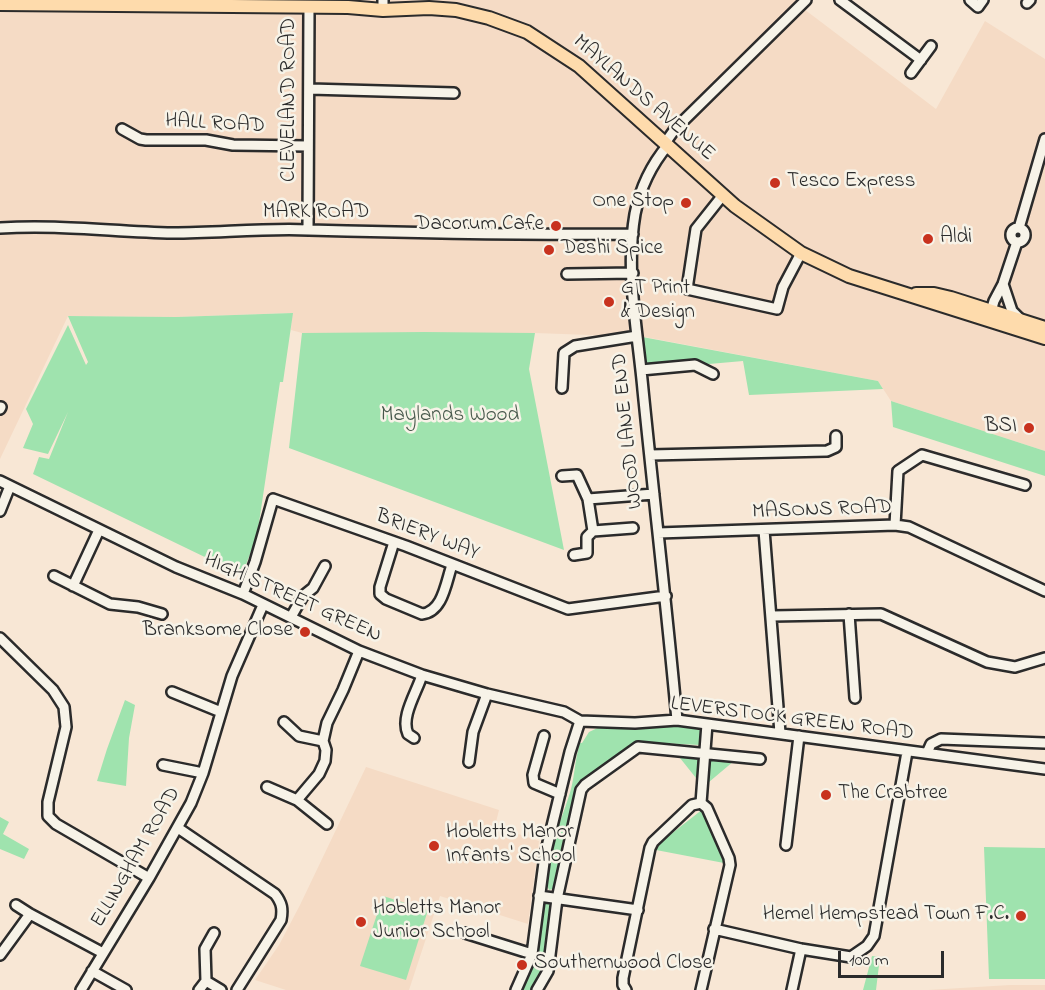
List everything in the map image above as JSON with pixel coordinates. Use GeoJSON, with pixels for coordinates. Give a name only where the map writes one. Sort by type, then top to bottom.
{"type":"FeatureCollection","features":[{"type":"Feature","properties":{"kind":"main road","name":"MAYLANDS AVENUE"},"geometry":{"type":"LineString","coordinates":[[0,4],[114,3],[309,7],[383,5],[456,10],[489,18],[527,32],[579,66],[723,195],[754,221],[801,253],[849,276],[911,294],[934,294],[1043,334]]}},
{"type":"Feature","properties":{"kind":"main road","name":"MAYLANDS AVENUE"},"geometry":{"type":"LineString","coordinates":[[911,294],[920,300],[953,309],[1023,321]]}},
{"type":"Feature","properties":{"kind":"main road"},"geometry":{"type":"LineString","coordinates":[[934,294],[953,309]]}},
{"type":"Feature","properties":{"kind":"main road"},"geometry":{"type":"LineString","coordinates":[[1023,321],[1043,334]]}},
{"type":"Feature","properties":{"kind":"street","name":"WOOD LANE END"},"geometry":{"type":"LineString","coordinates":[[677,720],[666,596],[635,322],[633,234],[641,193],[657,159],[675,129],[806,0]]}},
{"type":"Feature","properties":{"kind":"street"},"geometry":{"type":"LineString","coordinates":[[840,0],[921,60]]}},
{"type":"Feature","properties":{"kind":"street"},"geometry":{"type":"LineString","coordinates":[[970,0],[978,6],[983,0]]}},
{"type":"Feature","properties":{"kind":"street","name":"CLEVELAND ROAD"},"geometry":{"type":"LineString","coordinates":[[308,230],[309,7]]}},
{"type":"Feature","properties":{"kind":"street"},"geometry":{"type":"LineString","coordinates":[[911,73],[931,46]]}},
{"type":"Feature","properties":{"kind":"street"},"geometry":{"type":"LineString","coordinates":[[309,89],[454,93]]}},
{"type":"Feature","properties":{"kind":"street","name":"HALL ROAD"},"geometry":{"type":"LineString","coordinates":[[122,129],[146,140],[206,140],[233,145],[308,146]]}},
{"type":"Feature","properties":{"kind":"street"},"geometry":{"type":"LineString","coordinates":[[992,316],[1017,242],[1013,240],[1011,234],[1013,229],[1019,228],[1045,140]]}},
{"type":"Feature","properties":{"kind":"street"},"geometry":{"type":"LineString","coordinates":[[723,195],[696,229],[687,289],[777,309],[783,287],[801,253]]}},
{"type":"Feature","properties":{"kind":"street","name":"MARK ROAD"},"geometry":{"type":"LineString","coordinates":[[0,228],[79,227],[127,232],[218,233],[308,230],[633,234]]}},
{"type":"Feature","properties":{"kind":"street"},"geometry":{"type":"LineString","coordinates":[[567,274],[633,273]]}},
{"type":"Feature","properties":{"kind":"street"},"geometry":{"type":"LineString","coordinates":[[1003,284],[1012,311],[1023,321]]}},
{"type":"Feature","properties":{"kind":"street"},"geometry":{"type":"LineString","coordinates":[[562,388],[564,353],[575,346],[637,336]]}},
{"type":"Feature","properties":{"kind":"street"},"geometry":{"type":"LineString","coordinates":[[641,370],[695,365],[713,374]]}},
{"type":"Feature","properties":{"kind":"street"},"geometry":{"type":"LineString","coordinates":[[650,455],[827,450],[836,447],[837,436]]}},
{"type":"Feature","properties":{"kind":"street"},"geometry":{"type":"LineString","coordinates":[[895,525],[898,471],[922,455],[1025,485]]}},
{"type":"Feature","properties":{"kind":"street"},"geometry":{"type":"LineString","coordinates":[[562,476],[577,475],[588,499],[593,531]]}},
{"type":"Feature","properties":{"kind":"street","name":"HIGH STREET GREEN"},"geometry":{"type":"LineString","coordinates":[[0,481],[176,567],[243,594],[359,651],[422,675],[487,694],[564,712],[580,721]]}},
{"type":"Feature","properties":{"kind":"street"},"geometry":{"type":"LineString","coordinates":[[0,511],[10,486]]}},
{"type":"Feature","properties":{"kind":"street"},"geometry":{"type":"LineString","coordinates":[[588,499],[654,494]]}},
{"type":"Feature","properties":{"kind":"street","name":"BRIERY WAY"},"geometry":{"type":"LineString","coordinates":[[243,594],[255,562],[273,499],[394,542],[568,609],[666,596]]}},
{"type":"Feature","properties":{"kind":"street","name":"MASONS ROAD"},"geometry":{"type":"LineString","coordinates":[[658,533],[895,525],[909,527],[1045,591]]}},
{"type":"Feature","properties":{"kind":"street"},"geometry":{"type":"LineString","coordinates":[[574,555],[587,553],[587,537],[593,531],[633,528]]}},
{"type":"Feature","properties":{"kind":"street"},"geometry":{"type":"LineString","coordinates":[[73,586],[99,530]]}},
{"type":"Feature","properties":{"kind":"street"},"geometry":{"type":"LineString","coordinates":[[764,530],[780,733]]}},
{"type":"Feature","properties":{"kind":"street"},"geometry":{"type":"LineString","coordinates":[[394,542],[380,586],[380,594],[386,599],[422,614],[437,608],[452,565]]}},
{"type":"Feature","properties":{"kind":"street"},"geometry":{"type":"LineString","coordinates":[[291,617],[303,596],[314,588],[325,566]]}},
{"type":"Feature","properties":{"kind":"street"},"geometry":{"type":"LineString","coordinates":[[54,576],[110,604],[138,606],[162,614]]}},
{"type":"Feature","properties":{"kind":"street","name":"ELLINGHAM ROAD"},"geometry":{"type":"LineString","coordinates":[[81,990],[149,878],[191,803],[232,676],[263,605]]}},
{"type":"Feature","properties":{"kind":"street"},"geometry":{"type":"LineString","coordinates":[[849,614],[855,698]]}},
{"type":"Feature","properties":{"kind":"street"},"geometry":{"type":"LineString","coordinates":[[772,616],[882,614],[987,662],[1015,667],[1045,658]]}},
{"type":"Feature","properties":{"kind":"street"},"geometry":{"type":"LineString","coordinates":[[0,638],[53,690],[64,707],[66,727],[48,802],[48,816],[56,824],[149,878]]}},
{"type":"Feature","properties":{"kind":"street"},"geometry":{"type":"LineString","coordinates":[[297,800],[319,774],[325,761],[326,750],[323,741],[327,723],[359,651]]}},
{"type":"Feature","properties":{"kind":"street"},"geometry":{"type":"LineString","coordinates":[[414,738],[408,734],[406,724],[422,675]]}},
{"type":"Feature","properties":{"kind":"street"},"geometry":{"type":"LineString","coordinates":[[172,692],[221,712]]}},
{"type":"Feature","properties":{"kind":"street"},"geometry":{"type":"LineString","coordinates":[[470,762],[473,732],[487,694]]}},
{"type":"Feature","properties":{"kind":"street","name":"LEVERSTOCK GREEN ROAD"},"geometry":{"type":"LineString","coordinates":[[580,721],[635,723],[677,720],[1045,769]]}},
{"type":"Feature","properties":{"kind":"street"},"geometry":{"type":"LineString","coordinates":[[516,990],[532,954],[545,855],[570,752],[580,721]]}},
{"type":"Feature","properties":{"kind":"street"},"geometry":{"type":"LineString","coordinates":[[284,722],[299,736],[323,741]]}},
{"type":"Feature","properties":{"kind":"street"},"geometry":{"type":"LineString","coordinates":[[701,803],[707,724]]}},
{"type":"Feature","properties":{"kind":"street"},"geometry":{"type":"LineString","coordinates":[[544,736],[533,775],[534,783],[560,794]]}},
{"type":"Feature","properties":{"kind":"street"},"geometry":{"type":"LineString","coordinates":[[786,844],[799,736]]}},
{"type":"Feature","properties":{"kind":"street","name":"LEVERSTOCK GREEN ROAD"},"geometry":{"type":"LineString","coordinates":[[927,753],[931,744],[941,739],[1045,743]]}},
{"type":"Feature","properties":{"kind":"street"},"geometry":{"type":"LineString","coordinates":[[537,990],[548,971],[557,899],[581,790],[585,785],[638,747],[760,759]]}},
{"type":"Feature","properties":{"kind":"street"},"geometry":{"type":"LineString","coordinates":[[714,929],[801,949],[851,957],[867,946],[874,936],[907,752]]}},
{"type":"Feature","properties":{"kind":"street"},"geometry":{"type":"LineString","coordinates":[[163,765],[202,773]]}},
{"type":"Feature","properties":{"kind":"street"},"geometry":{"type":"LineString","coordinates":[[267,788],[297,800],[327,824]]}},
{"type":"Feature","properties":{"kind":"street"},"geometry":{"type":"LineString","coordinates":[[626,990],[623,978],[650,848],[653,842],[692,805],[701,803]]}},
{"type":"Feature","properties":{"kind":"street"},"geometry":{"type":"LineString","coordinates":[[701,803],[707,808],[730,865],[701,990]]}},
{"type":"Feature","properties":{"kind":"street"},"geometry":{"type":"LineString","coordinates":[[178,828],[275,894],[281,902],[283,911],[281,921],[237,990]]}},
{"type":"Feature","properties":{"kind":"street"},"geometry":{"type":"LineString","coordinates":[[538,896],[638,910]]}},
{"type":"Feature","properties":{"kind":"street"},"geometry":{"type":"LineString","coordinates":[[16,905],[103,953]]}},
{"type":"Feature","properties":{"kind":"street"},"geometry":{"type":"LineString","coordinates":[[0,955],[30,914]]}},
{"type":"Feature","properties":{"kind":"street"},"geometry":{"type":"LineString","coordinates":[[200,990],[206,981],[205,949],[214,933]]}},
{"type":"Feature","properties":{"kind":"street"},"geometry":{"type":"LineString","coordinates":[[465,933],[532,954]]}},
{"type":"Feature","properties":{"kind":"street"},"geometry":{"type":"LineString","coordinates":[[792,990],[801,949]]}},
{"type":"Feature","properties":{"kind":"street"},"geometry":{"type":"LineString","coordinates":[[92,971],[126,990]]}},
{"type":"Feature","properties":{"kind":"street"},"geometry":{"type":"LineString","coordinates":[[206,981],[221,990]]}},
{"type":"Feature","properties":{"kind":"shaded area"},"geometry":{"type":"Polygon","coordinates":[[[0,0],[798,0],[796,3],[936,109],[985,21],[1045,59],[1045,451],[891,401],[878,381],[645,337],[535,333],[302,333],[291,330],[292,313],[176,317],[68,316],[0,459],[0,0]]]}},
{"type":"Feature","properties":{"kind":"shaded area"},"geometry":{"type":"Polygon","coordinates":[[[366,767],[499,810],[495,826],[539,841],[528,924],[440,896],[409,990],[286,990],[255,980],[279,945],[300,905],[366,767]]]}},
{"type":"Feature","properties":{"kind":"shaded area"},"geometry":{"type":"Polygon","coordinates":[[[1045,985],[1045,990],[928,990],[1045,985]]]}},
{"type":"Feature","properties":{"kind":"green space"},"geometry":{"type":"Polygon","coordinates":[[[293,313],[283,382],[280,382],[257,536],[242,575],[33,474],[39,457],[49,459],[68,412],[48,454],[23,448],[33,424],[26,409],[68,325],[86,365],[88,362],[68,316],[176,317],[293,313]]]}},
{"type":"Feature","properties":{"kind":"green space","name":"Maylands Wood"},"geometry":{"type":"Polygon","coordinates":[[[302,333],[535,333],[529,369],[564,550],[289,448],[302,333]]]}},
{"type":"Feature","properties":{"kind":"green space"},"geometry":{"type":"Polygon","coordinates":[[[637,336],[878,381],[883,389],[749,395],[743,361],[641,370],[637,336]]]}},
{"type":"Feature","properties":{"kind":"green space"},"geometry":{"type":"Polygon","coordinates":[[[891,401],[1045,451],[1045,476],[893,427],[891,401]]]}},
{"type":"Feature","properties":{"kind":"green space"},"geometry":{"type":"Polygon","coordinates":[[[125,700],[135,705],[129,738],[126,786],[97,781],[125,700]]]}},
{"type":"Feature","properties":{"kind":"green space"},"geometry":{"type":"Polygon","coordinates":[[[679,723],[701,727],[700,745],[638,742],[584,781],[574,798],[556,888],[549,890],[547,869],[571,789],[580,743],[589,732],[604,725],[679,723]]]}},
{"type":"Feature","properties":{"kind":"green space"},"geometry":{"type":"Polygon","coordinates":[[[676,753],[700,756],[700,783],[676,753]]]}},
{"type":"Feature","properties":{"kind":"green space"},"geometry":{"type":"Polygon","coordinates":[[[709,758],[734,761],[709,782],[709,758]]]}},
{"type":"Feature","properties":{"kind":"green space"},"geometry":{"type":"Polygon","coordinates":[[[703,809],[724,863],[656,850],[657,845],[703,809]]]}},
{"type":"Feature","properties":{"kind":"green space"},"geometry":{"type":"Polygon","coordinates":[[[0,817],[9,822],[3,834],[29,849],[24,859],[0,849],[0,817]]]}},
{"type":"Feature","properties":{"kind":"green space","name":"Hemel Hempstead Town F.C."},"geometry":{"type":"Polygon","coordinates":[[[984,847],[1045,848],[1045,979],[989,979],[984,847]]]}},
{"type":"Feature","properties":{"kind":"green space"},"geometry":{"type":"Polygon","coordinates":[[[383,896],[428,910],[406,980],[360,966],[383,896]]]}},
{"type":"Feature","properties":{"kind":"green space"},"geometry":{"type":"Polygon","coordinates":[[[545,900],[553,901],[548,952],[534,990],[519,990],[535,948],[542,904],[545,900]]]}},
{"type":"Feature","properties":{"kind":"green space"},"geometry":{"type":"Polygon","coordinates":[[[872,956],[880,957],[876,990],[863,990],[872,956]]]}},
{"type":"Feature","properties":{"kind":"place","name":"Tesco Express"},"geometry":{"type":"Point","coordinates":[775,183]}},
{"type":"Feature","properties":{"kind":"place","name":"One Stop"},"geometry":{"type":"Point","coordinates":[686,203]}},
{"type":"Feature","properties":{"kind":"place","name":"Dacorum Cafe"},"geometry":{"type":"Point","coordinates":[556,226]}},
{"type":"Feature","properties":{"kind":"place","name":"Aldi"},"geometry":{"type":"Point","coordinates":[928,239]}},
{"type":"Feature","properties":{"kind":"place","name":"Deshi Spice"},"geometry":{"type":"Point","coordinates":[549,250]}},
{"type":"Feature","properties":{"kind":"place","name":"GT Print & Design"},"geometry":{"type":"Point","coordinates":[609,302]}},
{"type":"Feature","properties":{"kind":"place","name":"BSI"},"geometry":{"type":"Point","coordinates":[1029,428]}},
{"type":"Feature","properties":{"kind":"place","name":"Branksome Close"},"geometry":{"type":"Point","coordinates":[305,632]}},
{"type":"Feature","properties":{"kind":"place","name":"The Crabtree"},"geometry":{"type":"Point","coordinates":[826,795]}},
{"type":"Feature","properties":{"kind":"place","name":"Hobletts Manor Infants' School"},"geometry":{"type":"Point","coordinates":[434,846]}},
{"type":"Feature","properties":{"kind":"place","name":"Hemel Hempstead Town F.C."},"geometry":{"type":"Point","coordinates":[1021,916]}},
{"type":"Feature","properties":{"kind":"place","name":"Hobletts Manor Junior School"},"geometry":{"type":"Point","coordinates":[361,922]}},
{"type":"Feature","properties":{"kind":"place","name":"Southernwood Close"},"geometry":{"type":"Point","coordinates":[522,965]}}]}
